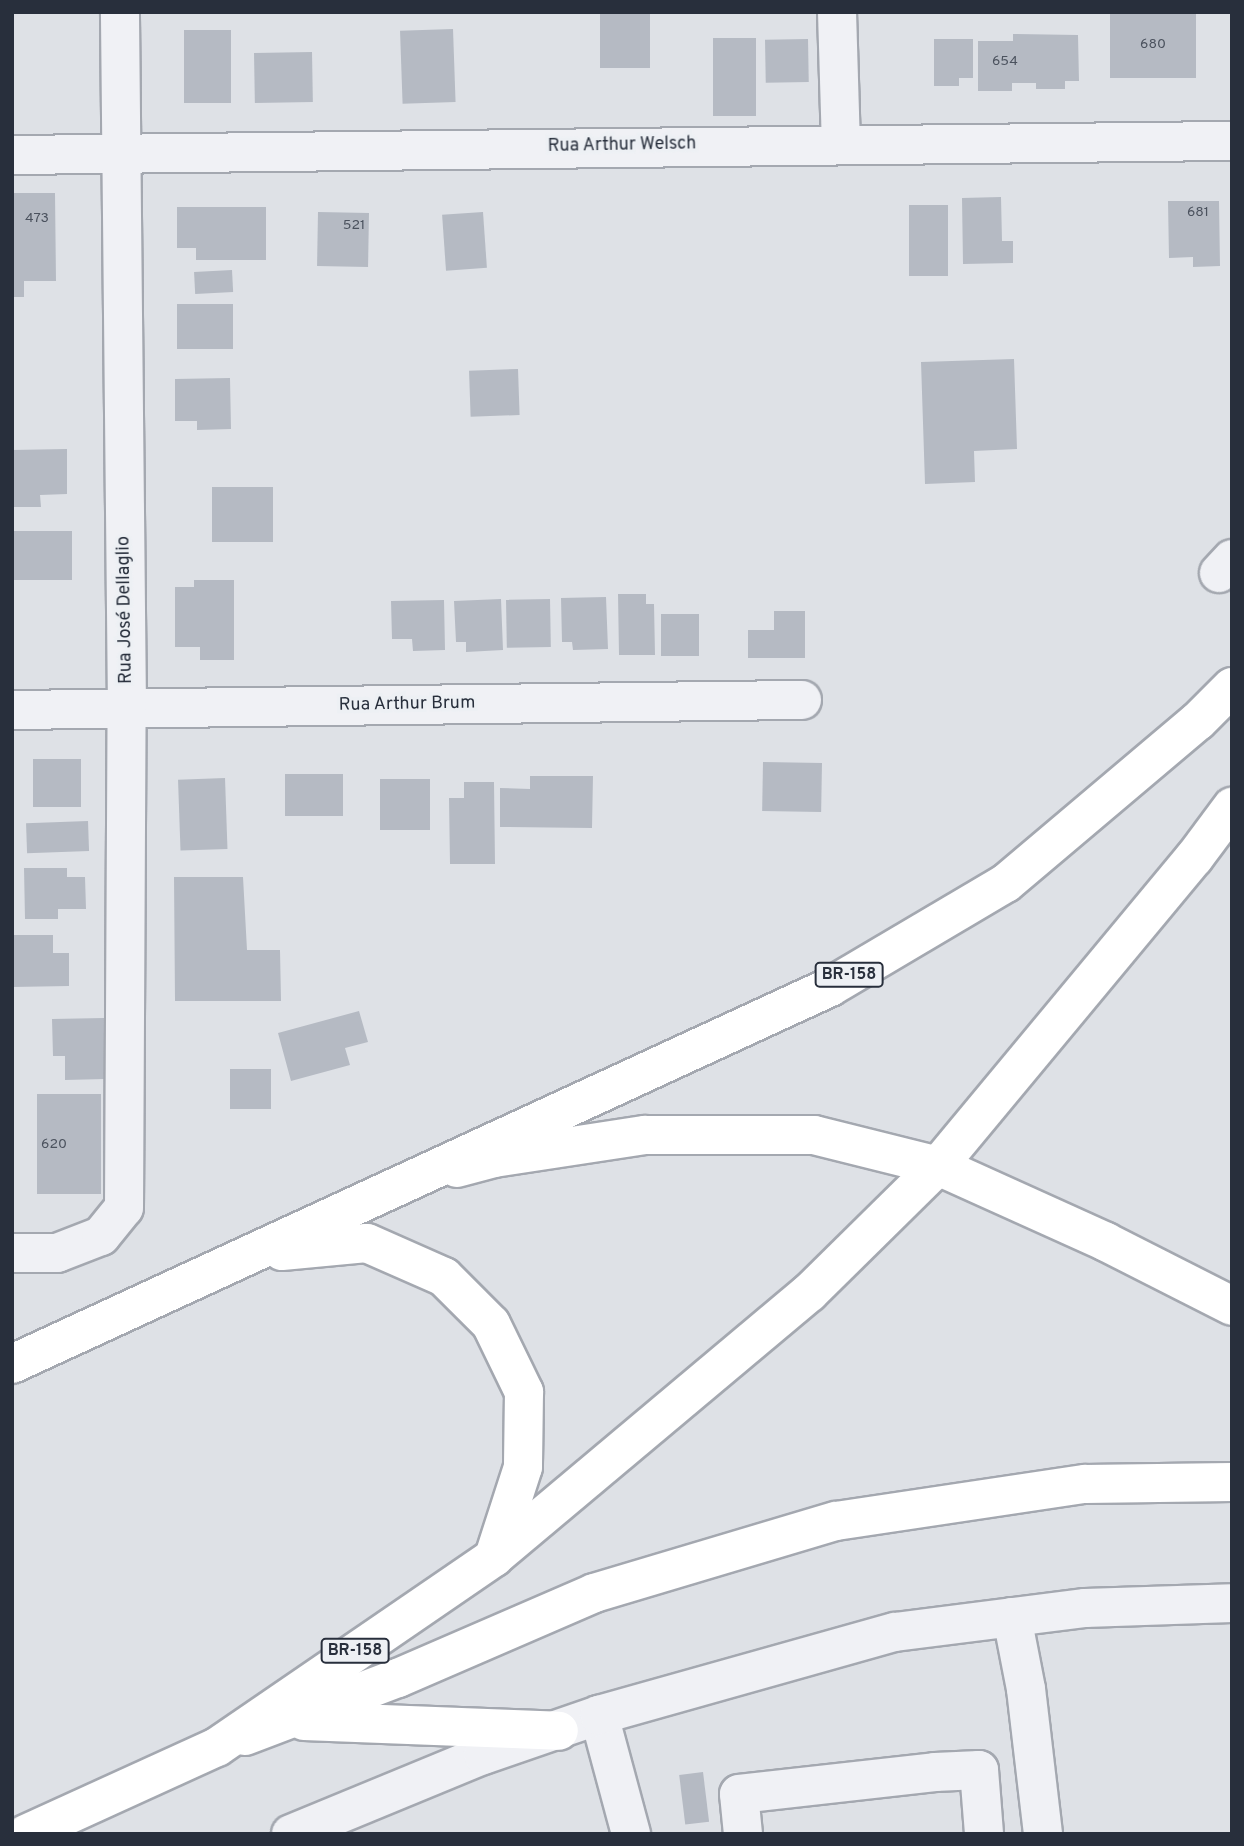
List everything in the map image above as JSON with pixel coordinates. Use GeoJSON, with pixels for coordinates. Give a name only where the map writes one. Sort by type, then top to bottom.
{"type":"FeatureCollection","features":[{"type":"Feature","properties":{"kind":"main road","name":"BR-158"},"geometry":{"type":"LineString","coordinates":[[12,1364],[830,987],[1006,883],[1198,721],[1232,687]]}},
{"type":"Feature","properties":{"kind":"main road","name":"BR-158"},"geometry":{"type":"LineString","coordinates":[[26,1834],[217,1747],[494,1557],[809,1293],[938,1166],[1194,858],[1232,807]]}},
{"type":"Feature","properties":{"kind":"main road"},"geometry":{"type":"LineString","coordinates":[[414,1179],[494,1158],[645,1135],[814,1135],[938,1166],[1106,1242],[1232,1306]]}},
{"type":"Feature","properties":{"kind":"main road"},"geometry":{"type":"LineString","coordinates":[[253,1254],[367,1243],[444,1277],[491,1324],[524,1392],[523,1467],[494,1557]]}},
{"type":"Feature","properties":{"kind":"main road"},"geometry":{"type":"LineString","coordinates":[[217,1747],[398,1678],[594,1593],[836,1521],[1086,1484],[1232,1482]]}},
{"type":"Feature","properties":{"kind":"main road"},"geometry":{"type":"LineString","coordinates":[[288,1720],[559,1731]]}},
{"type":"Feature","properties":{"kind":"street","name":"Rua José Dellaglio"},"geometry":{"type":"LineString","coordinates":[[12,1253],[57,1253],[101,1236],[124,1208],[127,709],[120,12]]}},
{"type":"Feature","properties":{"kind":"street"},"geometry":{"type":"LineString","coordinates":[[837,12],[841,143]]}},
{"type":"Feature","properties":{"kind":"street","name":"Rua Arthur Welsch"},"geometry":{"type":"LineString","coordinates":[[12,155],[841,143],[1232,141]]}},
{"type":"Feature","properties":{"kind":"street","name":"Rua Arthur Brum"},"geometry":{"type":"LineString","coordinates":[[12,710],[802,701]]}},
{"type":"Feature","properties":{"kind":"street"},"geometry":{"type":"LineString","coordinates":[[291,1834],[484,1755],[599,1715],[895,1632],[1086,1608],[1232,1603]]}},
{"type":"Feature","properties":{"kind":"street"},"geometry":{"type":"LineString","coordinates":[[1012,1617],[1026,1689],[1043,1834]]}},
{"type":"Feature","properties":{"kind":"street"},"geometry":{"type":"LineString","coordinates":[[599,1715],[631,1834]]}},
{"type":"Feature","properties":{"kind":"street"},"geometry":{"type":"LineString","coordinates":[[743,1834],[739,1794],[935,1772],[979,1770],[984,1834]]}},
{"type":"Feature","properties":{"kind":"building"},"geometry":{"type":"Polygon","coordinates":[[[600,12],[650,12],[650,68],[600,68],[600,12]]]}},
{"type":"Feature","properties":{"kind":"building"},"geometry":{"type":"Polygon","coordinates":[[[1110,12],[1196,12],[1196,78],[1110,78],[1110,12]]]}},
{"type":"Feature","properties":{"kind":"building"},"geometry":{"type":"Polygon","coordinates":[[[453,29],[456,102],[403,104],[400,31],[453,29]]]}},
{"type":"Feature","properties":{"kind":"building"},"geometry":{"type":"Polygon","coordinates":[[[184,30],[231,30],[231,103],[184,103],[184,30]]]}},
{"type":"Feature","properties":{"kind":"building"},"geometry":{"type":"Polygon","coordinates":[[[1013,34],[1078,35],[1079,81],[1065,81],[1065,89],[1036,89],[1036,83],[1012,83],[1012,91],[978,91],[978,41],[1013,41],[1013,34]]]}},
{"type":"Feature","properties":{"kind":"building"},"geometry":{"type":"Polygon","coordinates":[[[713,38],[756,38],[756,116],[713,116],[713,38]]]}},
{"type":"Feature","properties":{"kind":"building"},"geometry":{"type":"Polygon","coordinates":[[[808,39],[809,82],[766,83],[765,40],[808,39]]]}},
{"type":"Feature","properties":{"kind":"building"},"geometry":{"type":"Polygon","coordinates":[[[934,39],[973,39],[973,78],[959,78],[959,86],[934,86],[934,39]]]}},
{"type":"Feature","properties":{"kind":"building"},"geometry":{"type":"Polygon","coordinates":[[[312,52],[313,102],[255,103],[254,53],[312,52]]]}},
{"type":"Feature","properties":{"kind":"building"},"geometry":{"type":"Polygon","coordinates":[[[12,193],[55,193],[56,281],[24,281],[24,297],[12,297],[12,193]]]}},
{"type":"Feature","properties":{"kind":"building"},"geometry":{"type":"Polygon","coordinates":[[[1001,197],[1002,241],[1013,241],[1013,263],[963,264],[962,198],[1001,197]]]}},
{"type":"Feature","properties":{"kind":"building"},"geometry":{"type":"Polygon","coordinates":[[[1168,201],[1219,201],[1220,266],[1193,267],[1193,257],[1169,258],[1168,201]]]}},
{"type":"Feature","properties":{"kind":"building"},"geometry":{"type":"Polygon","coordinates":[[[909,205],[948,205],[948,276],[909,276],[909,205]]]}},
{"type":"Feature","properties":{"kind":"building"},"geometry":{"type":"Polygon","coordinates":[[[177,207],[266,207],[266,260],[196,260],[196,248],[177,248],[177,207]]]}},
{"type":"Feature","properties":{"kind":"building"},"geometry":{"type":"Polygon","coordinates":[[[318,212],[369,213],[368,267],[317,266],[318,212]]]}},
{"type":"Feature","properties":{"kind":"building"},"geometry":{"type":"Polygon","coordinates":[[[483,212],[487,268],[446,271],[442,215],[483,212]]]}},
{"type":"Feature","properties":{"kind":"building"},"geometry":{"type":"Polygon","coordinates":[[[232,270],[233,292],[195,294],[194,272],[232,270]]]}},
{"type":"Feature","properties":{"kind":"building"},"geometry":{"type":"Polygon","coordinates":[[[177,304],[233,304],[233,349],[177,349],[177,304]]]}},
{"type":"Feature","properties":{"kind":"building"},"geometry":{"type":"Polygon","coordinates":[[[1014,359],[1017,449],[974,451],[975,482],[925,484],[921,362],[1014,359]]]}},
{"type":"Feature","properties":{"kind":"building"},"geometry":{"type":"Polygon","coordinates":[[[518,369],[520,415],[471,417],[469,371],[518,369]]]}},
{"type":"Feature","properties":{"kind":"building"},"geometry":{"type":"Polygon","coordinates":[[[230,378],[231,429],[197,430],[197,421],[175,421],[175,379],[230,378]]]}},
{"type":"Feature","properties":{"kind":"building"},"geometry":{"type":"Polygon","coordinates":[[[67,449],[67,494],[40,495],[41,507],[12,507],[12,450],[67,449]]]}},
{"type":"Feature","properties":{"kind":"building"},"geometry":{"type":"Polygon","coordinates":[[[212,487],[273,487],[273,542],[212,542],[212,487]]]}},
{"type":"Feature","properties":{"kind":"building"},"geometry":{"type":"Polygon","coordinates":[[[12,531],[72,531],[72,580],[12,580],[12,531]]]}},
{"type":"Feature","properties":{"kind":"building"},"geometry":{"type":"Polygon","coordinates":[[[194,580],[234,580],[234,660],[200,660],[200,647],[175,647],[175,587],[194,587],[194,580]]]}},
{"type":"Feature","properties":{"kind":"building"},"geometry":{"type":"Polygon","coordinates":[[[618,594],[646,594],[646,604],[654,604],[655,655],[619,655],[618,594]]]}},
{"type":"Feature","properties":{"kind":"building"},"geometry":{"type":"Polygon","coordinates":[[[606,597],[608,649],[573,650],[572,642],[562,642],[561,598],[606,597]]]}},
{"type":"Feature","properties":{"kind":"building"},"geometry":{"type":"Polygon","coordinates":[[[501,599],[503,650],[466,652],[466,642],[456,642],[454,601],[501,599]]]}},
{"type":"Feature","properties":{"kind":"building"},"geometry":{"type":"Polygon","coordinates":[[[550,599],[551,647],[507,648],[506,600],[550,599]]]}},
{"type":"Feature","properties":{"kind":"building"},"geometry":{"type":"Polygon","coordinates":[[[444,600],[445,650],[413,651],[412,639],[392,639],[391,601],[444,600]]]}},
{"type":"Feature","properties":{"kind":"building"},"geometry":{"type":"Polygon","coordinates":[[[774,611],[805,611],[805,658],[748,658],[748,630],[774,630],[774,611]]]}},
{"type":"Feature","properties":{"kind":"building"},"geometry":{"type":"Polygon","coordinates":[[[661,614],[699,614],[699,656],[661,656],[661,614]]]}},
{"type":"Feature","properties":{"kind":"building"},"geometry":{"type":"Polygon","coordinates":[[[33,759],[81,759],[81,807],[33,807],[33,759]]]}},
{"type":"Feature","properties":{"kind":"building"},"geometry":{"type":"Polygon","coordinates":[[[763,762],[822,763],[821,812],[762,811],[763,762]]]}},
{"type":"Feature","properties":{"kind":"building"},"geometry":{"type":"Polygon","coordinates":[[[285,774],[343,774],[343,816],[285,816],[285,774]]]}},
{"type":"Feature","properties":{"kind":"building"},"geometry":{"type":"Polygon","coordinates":[[[530,776],[593,776],[592,828],[500,827],[500,788],[530,789],[530,776]]]}},
{"type":"Feature","properties":{"kind":"building"},"geometry":{"type":"Polygon","coordinates":[[[225,778],[227,849],[181,851],[178,780],[225,778]]]}},
{"type":"Feature","properties":{"kind":"building"},"geometry":{"type":"Polygon","coordinates":[[[380,779],[430,779],[430,830],[380,830],[380,779]]]}},
{"type":"Feature","properties":{"kind":"building"},"geometry":{"type":"Polygon","coordinates":[[[464,782],[494,782],[495,864],[450,864],[449,798],[464,798],[464,782]]]}},
{"type":"Feature","properties":{"kind":"building"},"geometry":{"type":"Polygon","coordinates":[[[88,821],[89,851],[27,853],[26,823],[88,821]]]}},
{"type":"Feature","properties":{"kind":"building"},"geometry":{"type":"Polygon","coordinates":[[[24,868],[67,868],[67,877],[85,877],[86,909],[58,909],[58,919],[25,919],[24,868]]]}},
{"type":"Feature","properties":{"kind":"building"},"geometry":{"type":"Polygon","coordinates":[[[174,877],[243,877],[247,950],[280,950],[281,1001],[175,1001],[174,877]]]}},
{"type":"Feature","properties":{"kind":"building"},"geometry":{"type":"Polygon","coordinates":[[[12,935],[53,935],[53,953],[69,953],[69,986],[12,987],[12,935]]]}},
{"type":"Feature","properties":{"kind":"building"},"geometry":{"type":"Polygon","coordinates":[[[359,1011],[368,1042],[345,1048],[350,1065],[291,1081],[278,1033],[359,1011]]]}},
{"type":"Feature","properties":{"kind":"building"},"geometry":{"type":"Polygon","coordinates":[[[104,1018],[105,1079],[65,1080],[65,1056],[53,1056],[52,1019],[104,1018]]]}},
{"type":"Feature","properties":{"kind":"building"},"geometry":{"type":"Polygon","coordinates":[[[230,1069],[271,1069],[271,1109],[230,1109],[230,1069]]]}},
{"type":"Feature","properties":{"kind":"building"},"geometry":{"type":"Polygon","coordinates":[[[37,1094],[101,1094],[101,1194],[37,1194],[37,1094]]]}},
{"type":"Feature","properties":{"kind":"building"},"geometry":{"type":"Polygon","coordinates":[[[703,1772],[709,1822],[685,1825],[679,1775],[703,1772]]]}}]}
